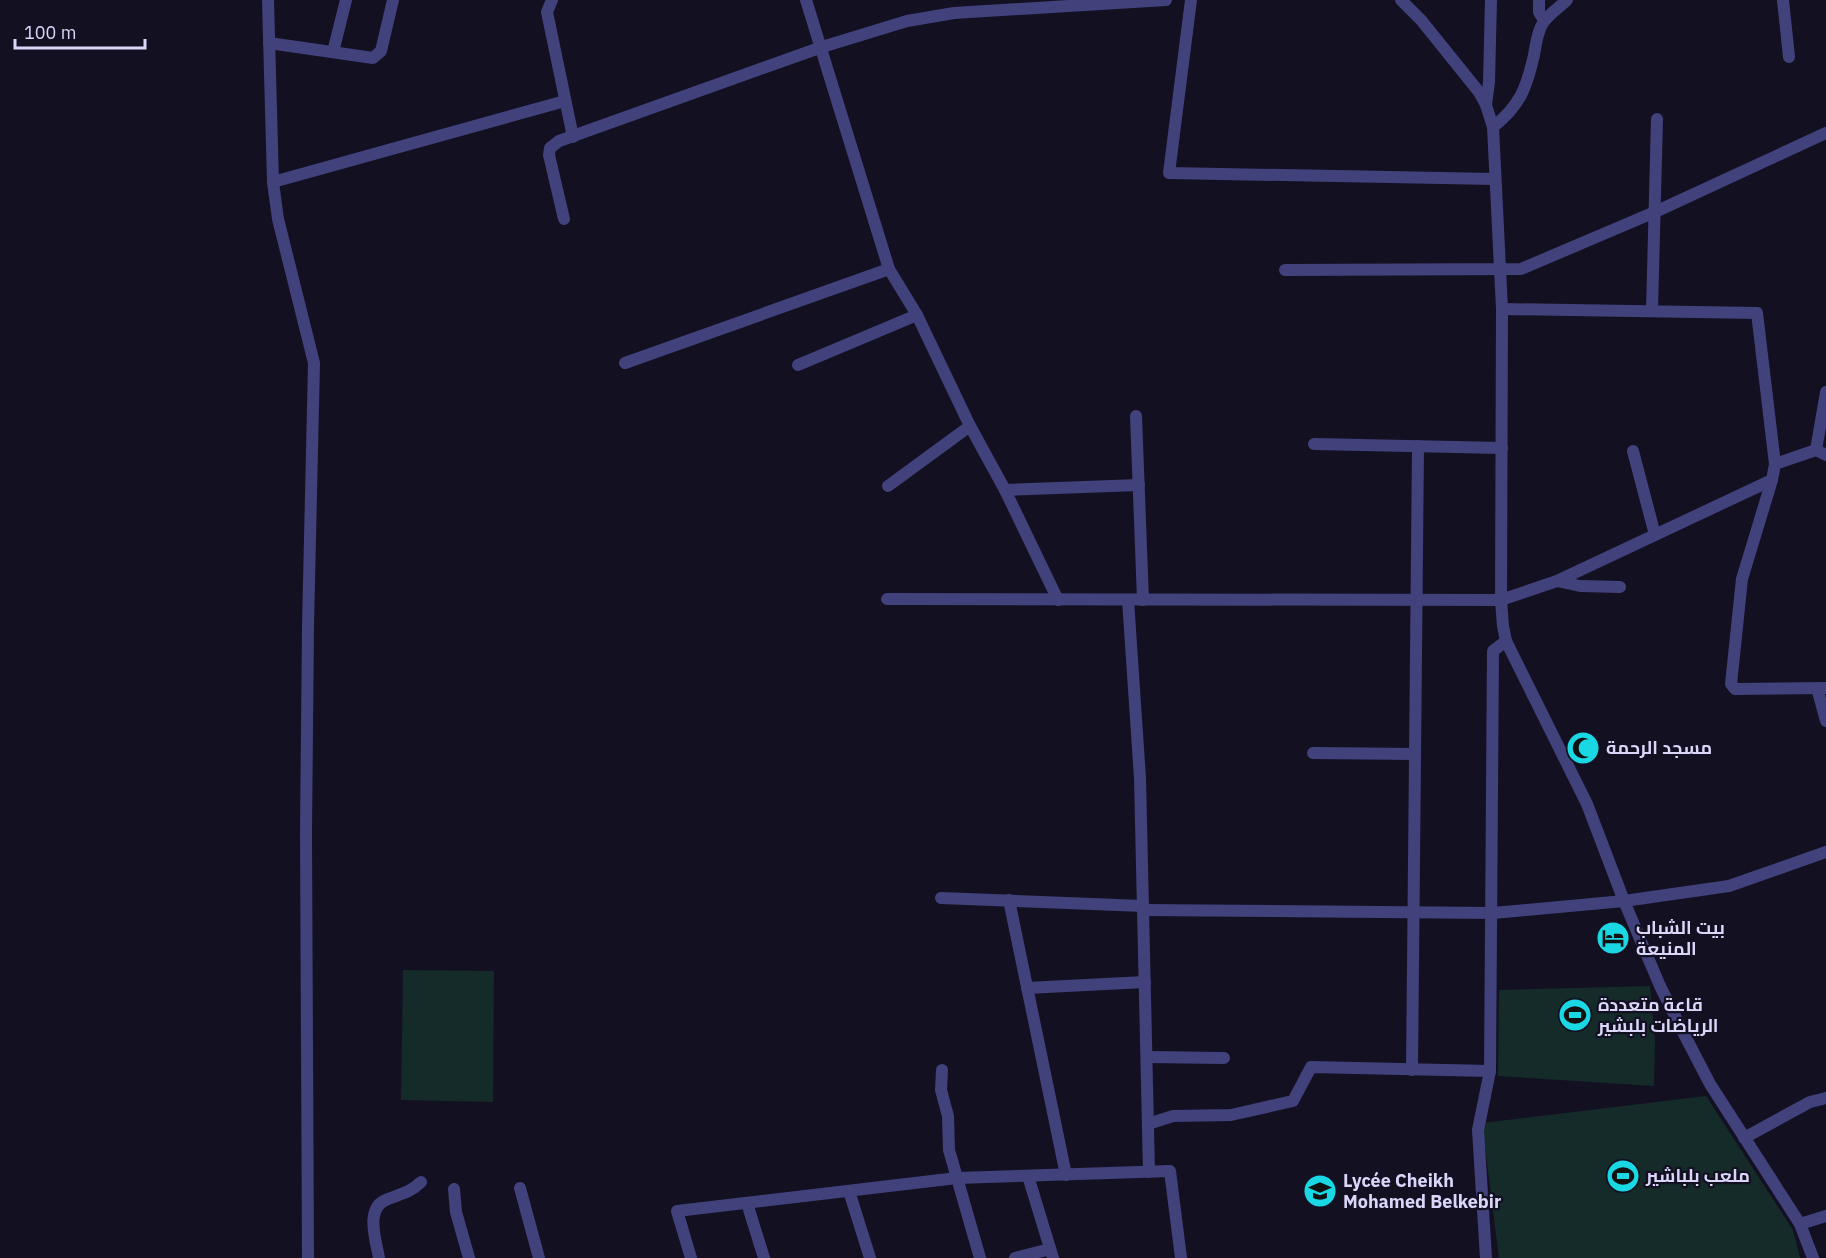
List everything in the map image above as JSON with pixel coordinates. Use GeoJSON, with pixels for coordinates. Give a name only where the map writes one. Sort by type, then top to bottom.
{"type":"FeatureCollection","features":[{"type":"Feature","properties":{"kind":"street"},"geometry":{"type":"LineString","coordinates":[[268,0],[273,182],[278,219],[314,363],[306,834],[305,1024],[308,1258]]}},
{"type":"Feature","properties":{"kind":"street"},"geometry":{"type":"LineString","coordinates":[[333,52],[346,0]]}},
{"type":"Feature","properties":{"kind":"street"},"geometry":{"type":"LineString","coordinates":[[269,43],[370,58],[377,57],[381,51],[393,0]]}},
{"type":"Feature","properties":{"kind":"street"},"geometry":{"type":"LineString","coordinates":[[552,0],[548,12],[573,136]]}},
{"type":"Feature","properties":{"kind":"street"},"geometry":{"type":"LineString","coordinates":[[806,0],[889,269],[917,315],[1058,600]]}},
{"type":"Feature","properties":{"kind":"street"},"geometry":{"type":"LineString","coordinates":[[564,219],[549,151],[556,142],[822,47],[907,21],[954,13],[1052,4],[1166,0]]}},
{"type":"Feature","properties":{"kind":"street"},"geometry":{"type":"LineString","coordinates":[[1191,0],[1169,173],[1495,179]]}},
{"type":"Feature","properties":{"kind":"street"},"geometry":{"type":"LineString","coordinates":[[1401,0],[1421,20],[1479,92],[1493,127],[1502,309],[1501,600],[1506,641],[1587,804],[1660,986],[1710,1084],[1800,1224],[1813,1258]]}},
{"type":"Feature","properties":{"kind":"street"},"geometry":{"type":"LineString","coordinates":[[1486,105],[1489,82],[1491,0]]}},
{"type":"Feature","properties":{"kind":"street"},"geometry":{"type":"LineString","coordinates":[[1539,0],[1539,12],[1544,20]]}},
{"type":"Feature","properties":{"kind":"street"},"geometry":{"type":"LineString","coordinates":[[1493,127],[1509,114],[1523,92],[1544,20],[1567,0]]}},
{"type":"Feature","properties":{"kind":"street"},"geometry":{"type":"LineString","coordinates":[[1783,0],[1789,57]]}},
{"type":"Feature","properties":{"kind":"street"},"geometry":{"type":"LineString","coordinates":[[273,182],[565,101]]}},
{"type":"Feature","properties":{"kind":"street"},"geometry":{"type":"LineString","coordinates":[[1652,311],[1657,119]]}},
{"type":"Feature","properties":{"kind":"street"},"geometry":{"type":"LineString","coordinates":[[1285,270],[1521,269],[1826,134]]}},
{"type":"Feature","properties":{"kind":"street"},"geometry":{"type":"LineString","coordinates":[[625,363],[889,269]]}},
{"type":"Feature","properties":{"kind":"street"},"geometry":{"type":"LineString","coordinates":[[1502,309],[1757,313],[1775,464],[1742,579],[1731,684],[1735,689],[1821,688],[1826,721]]}},
{"type":"Feature","properties":{"kind":"street"},"geometry":{"type":"LineString","coordinates":[[798,365],[917,315]]}},
{"type":"Feature","properties":{"kind":"street"},"geometry":{"type":"LineString","coordinates":[[1775,464],[1821,453],[1826,392]]}},
{"type":"Feature","properties":{"kind":"street"},"geometry":{"type":"LineString","coordinates":[[1136,416],[1143,600]]}},
{"type":"Feature","properties":{"kind":"street"},"geometry":{"type":"LineString","coordinates":[[888,486],[970,426]]}},
{"type":"Feature","properties":{"kind":"street"},"geometry":{"type":"LineString","coordinates":[[1314,444],[1502,448]]}},
{"type":"Feature","properties":{"kind":"street"},"geometry":{"type":"LineString","coordinates":[[1412,1070],[1418,446]]}},
{"type":"Feature","properties":{"kind":"street"},"geometry":{"type":"LineString","coordinates":[[1633,452],[1655,535]]}},
{"type":"Feature","properties":{"kind":"street"},"geometry":{"type":"LineString","coordinates":[[887,599],[1501,600],[1557,581],[1772,480]]}},
{"type":"Feature","properties":{"kind":"street"},"geometry":{"type":"LineString","coordinates":[[1005,490],[1139,485]]}},
{"type":"Feature","properties":{"kind":"street"},"geometry":{"type":"LineString","coordinates":[[1557,581],[1580,586],[1620,587]]}},
{"type":"Feature","properties":{"kind":"street"},"geometry":{"type":"LineString","coordinates":[[1128,600],[1140,778],[1149,1172]]}},
{"type":"Feature","properties":{"kind":"street"},"geometry":{"type":"LineString","coordinates":[[1486,1258],[1478,1130],[1490,1071],[1493,913],[1493,651],[1506,641]]}},
{"type":"Feature","properties":{"kind":"street"},"geometry":{"type":"LineString","coordinates":[[1313,753],[1415,754]]}},
{"type":"Feature","properties":{"kind":"street"},"geometry":{"type":"LineString","coordinates":[[941,898],[1143,908],[1493,913],[1624,901],[1729,886],[1826,852]]}},
{"type":"Feature","properties":{"kind":"street"},"geometry":{"type":"LineString","coordinates":[[1009,900],[1065,1174]]}},
{"type":"Feature","properties":{"kind":"street"},"geometry":{"type":"LineString","coordinates":[[1027,988],[1145,982]]}},
{"type":"Feature","properties":{"kind":"street"},"geometry":{"type":"LineString","coordinates":[[1147,1057],[1224,1058]]}},
{"type":"Feature","properties":{"kind":"street"},"geometry":{"type":"LineString","coordinates":[[1148,1124],[1173,1116],[1231,1115],[1293,1101],[1311,1067],[1490,1071]]}},
{"type":"Feature","properties":{"kind":"street"},"geometry":{"type":"LineString","coordinates":[[942,1070],[941,1090],[948,1116],[948,1145],[980,1258]]}},
{"type":"Feature","properties":{"kind":"street"},"geometry":{"type":"LineString","coordinates":[[1744,1138],[1809,1102],[1826,1098]]}},
{"type":"Feature","properties":{"kind":"street"},"geometry":{"type":"LineString","coordinates":[[691,1258],[677,1211],[957,1178],[1170,1171],[1181,1258]]}},
{"type":"Feature","properties":{"kind":"street"},"geometry":{"type":"LineString","coordinates":[[1015,1258],[1052,1253],[1028,1176]]}},
{"type":"Feature","properties":{"kind":"street"},"geometry":{"type":"LineString","coordinates":[[379,1258],[374,1220],[375,1209],[381,1202],[407,1193],[421,1182]]}},
{"type":"Feature","properties":{"kind":"street"},"geometry":{"type":"LineString","coordinates":[[520,1188],[539,1258]]}},
{"type":"Feature","properties":{"kind":"street"},"geometry":{"type":"LineString","coordinates":[[454,1189],[456,1212],[469,1258]]}},
{"type":"Feature","properties":{"kind":"street"},"geometry":{"type":"LineString","coordinates":[[849,1191],[870,1258]]}},
{"type":"Feature","properties":{"kind":"street"},"geometry":{"type":"LineString","coordinates":[[747,1203],[764,1258]]}},
{"type":"Feature","properties":{"kind":"street"},"geometry":{"type":"LineString","coordinates":[[1800,1224],[1826,1216]]}},
{"type":"Feature","properties":{"kind":"green space"},"geometry":{"type":"Polygon","coordinates":[[[403,970],[494,971],[493,1102],[401,1100],[403,970]]]}},
{"type":"Feature","properties":{"kind":"green space","name":"قاعة متعددة الرياضات بلبشير"},"geometry":{"type":"Polygon","coordinates":[[[1650,986],[1655,1041],[1654,1086],[1498,1076],[1499,990],[1650,986]]]}},
{"type":"Feature","properties":{"kind":"green space","name":"ملعب بلباشير"},"geometry":{"type":"Polygon","coordinates":[[[1706,1096],[1793,1230],[1800,1258],[1499,1258],[1482,1123],[1706,1096]]]}},
{"type":"Feature","properties":{"kind":"place","name":"مسجد الرحمة"},"geometry":{"type":"Point","coordinates":[1583,748]}},
{"type":"Feature","properties":{"kind":"place","name":"بيت الشباب المنيعة"},"geometry":{"type":"Point","coordinates":[1613,938]}},
{"type":"Feature","properties":{"kind":"place","name":"قاعة متعددة الرياضات بلبشير"},"geometry":{"type":"Point","coordinates":[1575,1015]}},
{"type":"Feature","properties":{"kind":"place","name":"ملعب بلباشير"},"geometry":{"type":"Point","coordinates":[1623,1176]}},
{"type":"Feature","properties":{"kind":"place","name":"Lycée Cheikh Mohamed Belkebir"},"geometry":{"type":"Point","coordinates":[1320,1191]}}]}
